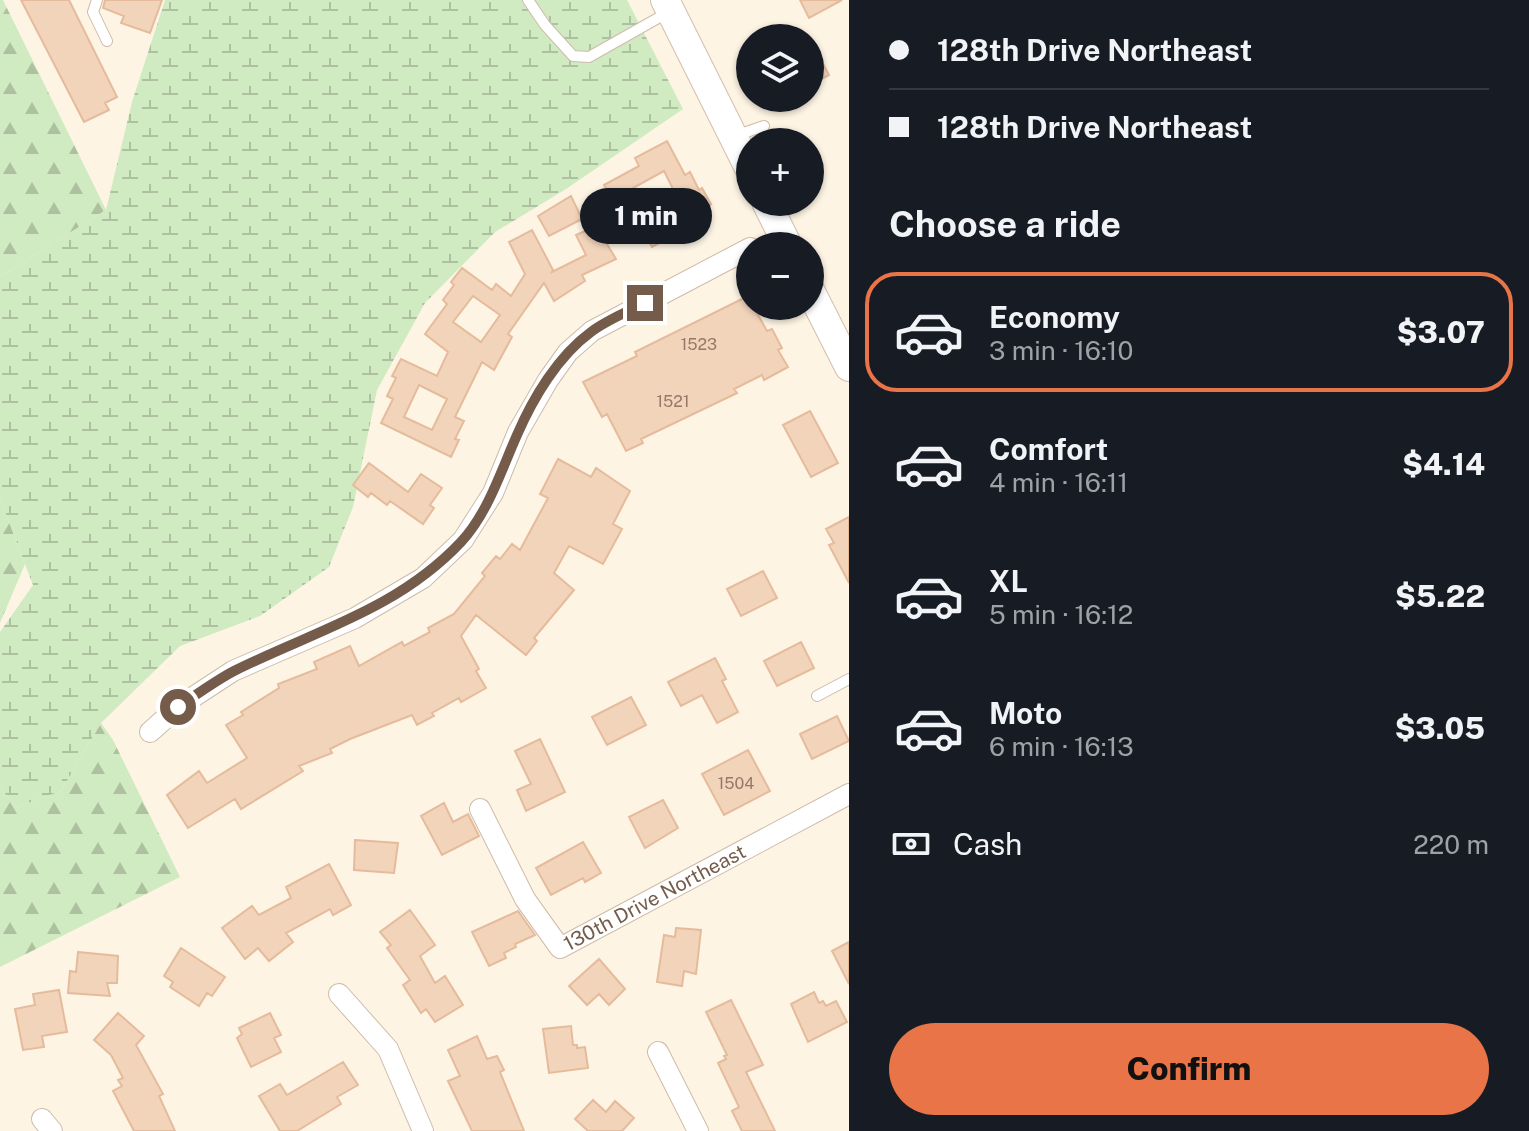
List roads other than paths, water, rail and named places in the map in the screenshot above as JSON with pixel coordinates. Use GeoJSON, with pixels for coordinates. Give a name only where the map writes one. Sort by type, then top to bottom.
{"type":"FeatureCollection","features":[{"type":"Feature","properties":{"kind":"street"},"geometry":{"type":"LineString","coordinates":[[668,6],[736,143]]}},
{"type":"Feature","properties":{"kind":"street"},"geometry":{"type":"LineString","coordinates":[[150,732],[178,707],[233,671],[355,618],[423,578],[463,540],[493,493],[518,432],[568,352],[592,331],[736,255]]}},
{"type":"Feature","properties":{"kind":"street"},"geometry":{"type":"LineString","coordinates":[[824,318],[849,367]]}},
{"type":"Feature","properties":{"kind":"street","name":"130th Drive Northeast"},"geometry":{"type":"LineString","coordinates":[[480,809],[525,899],[560,948],[849,794]]}},
{"type":"Feature","properties":{"kind":"street"},"geometry":{"type":"LineString","coordinates":[[339,994],[388,1049],[423,1131]]}},
{"type":"Feature","properties":{"kind":"street"},"geometry":{"type":"LineString","coordinates":[[658,1052],[698,1131]]}},
{"type":"Feature","properties":{"kind":"lane"},"geometry":{"type":"LineString","coordinates":[[87,0],[107,41]]}},
{"type":"Feature","properties":{"kind":"lane"},"geometry":{"type":"LineString","coordinates":[[93,12],[97,0]]}},
{"type":"Feature","properties":{"kind":"lane"},"geometry":{"type":"LineString","coordinates":[[528,0],[545,25],[573,56],[589,57],[668,6]]}},
{"type":"Feature","properties":{"kind":"lane"},"geometry":{"type":"LineString","coordinates":[[733,137],[764,126]]}},
{"type":"Feature","properties":{"kind":"lane"},"geometry":{"type":"LineString","coordinates":[[817,696],[849,679]]}}]}
